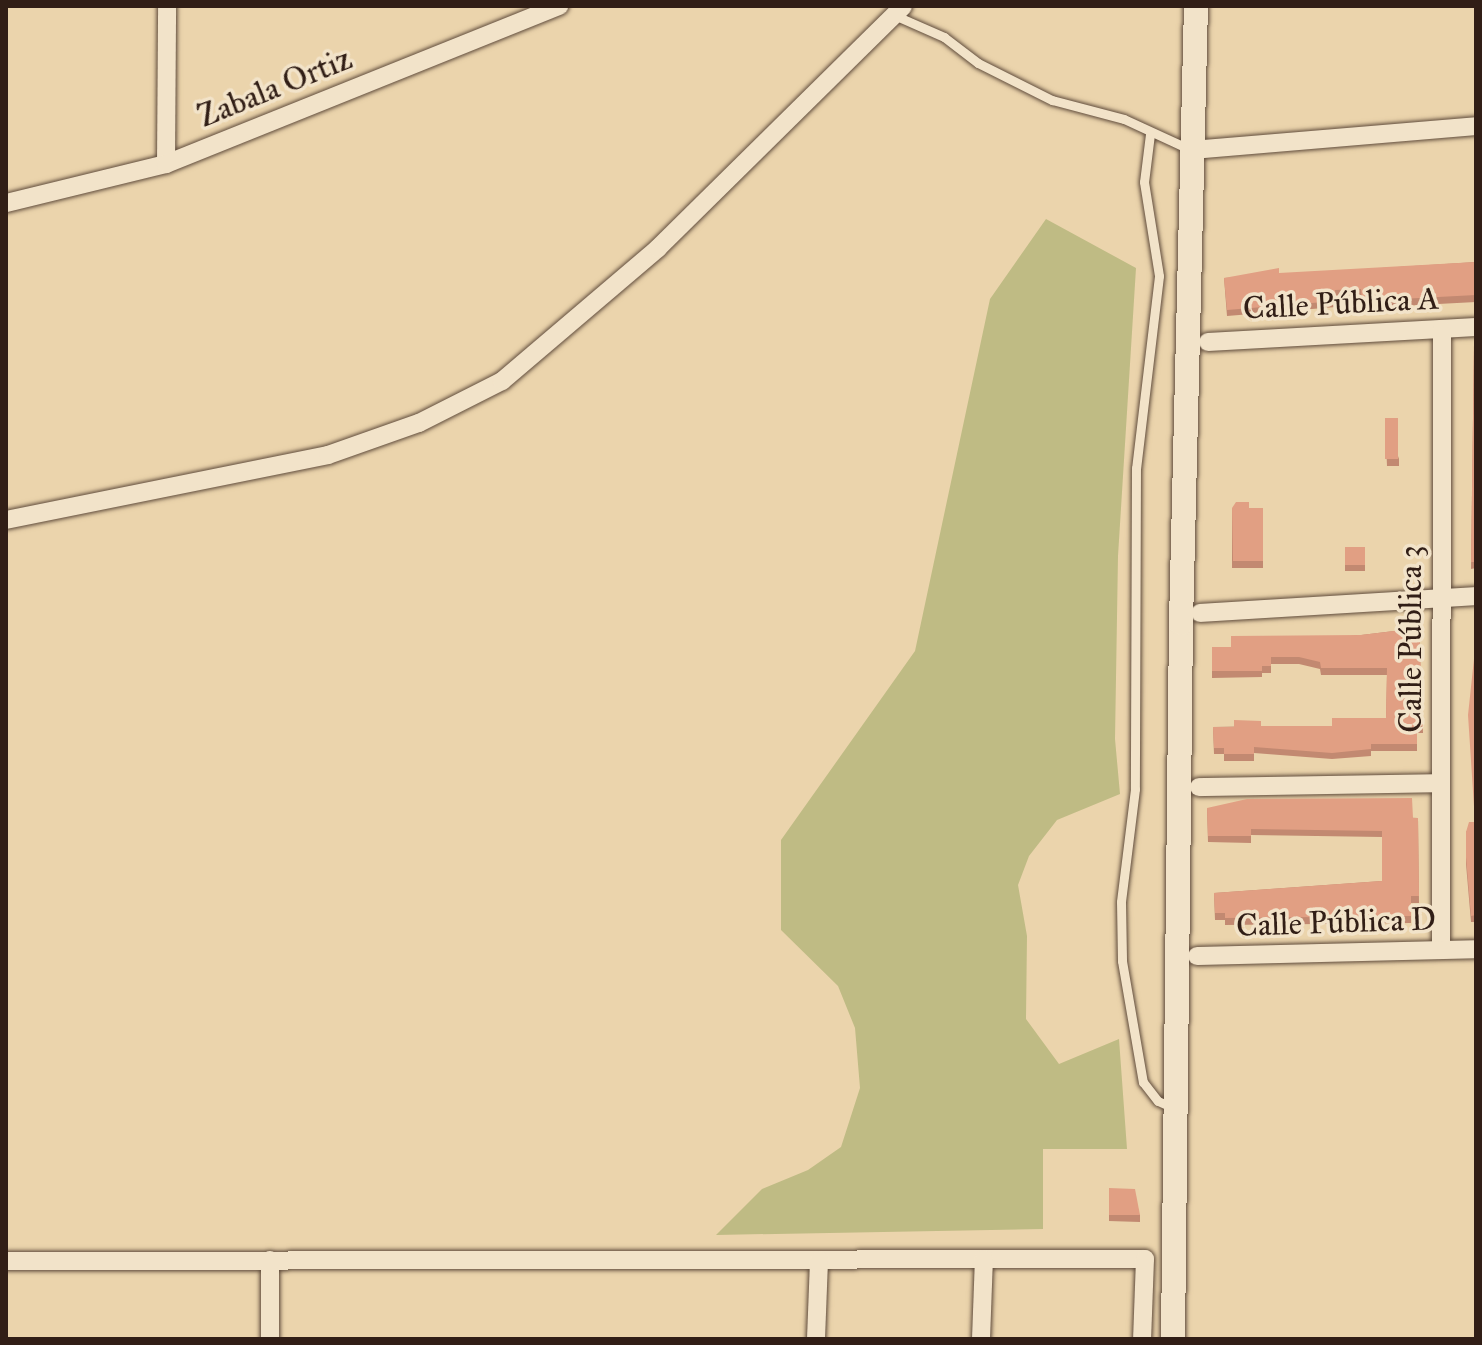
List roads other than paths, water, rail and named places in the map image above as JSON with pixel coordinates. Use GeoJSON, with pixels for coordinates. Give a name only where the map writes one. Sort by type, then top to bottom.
{"type":"FeatureCollection","features":[{"type":"Feature","properties":{"kind":"street"},"geometry":{"type":"LineString","coordinates":[[166,164],[167,6]]}},
{"type":"Feature","properties":{"kind":"street","name":"Zabala Ortiz"},"geometry":{"type":"LineString","coordinates":[[6,203],[166,164],[559,6]]}},
{"type":"Feature","properties":{"kind":"street"},"geometry":{"type":"LineString","coordinates":[[1173,1339],[1196,6]]}},
{"type":"Feature","properties":{"kind":"street"},"geometry":{"type":"LineString","coordinates":[[6,520],[328,455],[419,423],[502,381],[658,248],[894,9]]}},
{"type":"Feature","properties":{"kind":"street"},"geometry":{"type":"LineString","coordinates":[[1192,150],[1476,126]]}},
{"type":"Feature","properties":{"kind":"street","name":"Calle Pública A"},"geometry":{"type":"LineString","coordinates":[[1208,342],[1476,327]]}},
{"type":"Feature","properties":{"kind":"street","name":"Calle Pública 3"},"geometry":{"type":"LineString","coordinates":[[1441,950],[1442,329]]}},
{"type":"Feature","properties":{"kind":"street"},"geometry":{"type":"LineString","coordinates":[[1200,613],[1476,596]]}},
{"type":"Feature","properties":{"kind":"street"},"geometry":{"type":"LineString","coordinates":[[1199,787],[1441,783]]}},
{"type":"Feature","properties":{"kind":"street","name":"Calle Pública D"},"geometry":{"type":"LineString","coordinates":[[1197,956],[1476,949]]}},
{"type":"Feature","properties":{"kind":"street"},"geometry":{"type":"LineString","coordinates":[[981,1339],[984,1259]]}},
{"type":"Feature","properties":{"kind":"street"},"geometry":{"type":"LineString","coordinates":[[6,1261],[1145,1259],[1142,1339]]}},
{"type":"Feature","properties":{"kind":"street"},"geometry":{"type":"LineString","coordinates":[[270,1260],[270,1339]]}},
{"type":"Feature","properties":{"kind":"street"},"geometry":{"type":"LineString","coordinates":[[816,1339],[819,1260]]}},
{"type":"Feature","properties":{"kind":"lane"},"geometry":{"type":"LineString","coordinates":[[894,9],[944,37],[978,63],[1052,100],[1124,119],[1150,134],[1192,150]]}},
{"type":"Feature","properties":{"kind":"lane"},"geometry":{"type":"LineString","coordinates":[[1150,134],[1144,182],[1159,276],[1136,468],[1135,789],[1121,902],[1122,961],[1143,1082],[1158,1101],[1176,1110]]}}]}
